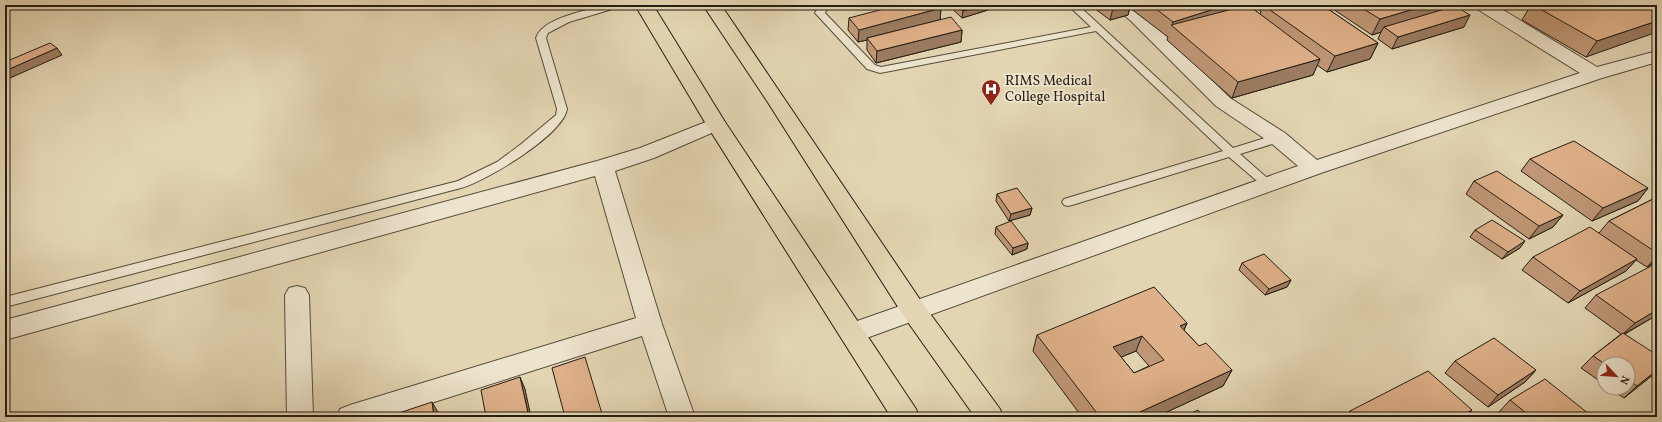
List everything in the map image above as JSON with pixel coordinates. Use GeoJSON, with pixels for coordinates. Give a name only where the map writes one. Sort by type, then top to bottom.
{"type":"FeatureCollection","features":[{"type":"Feature","properties":{"kind":"main road"},"geometry":{"type":"LineString","coordinates":[[644,5],[716,124],[852,333],[901,416]]}},
{"type":"Feature","properties":{"kind":"main road"},"geometry":{"type":"LineString","coordinates":[[712,5],[777,101],[914,311],[990,417]]}},
{"type":"Feature","properties":{"kind":"street"},"geometry":{"type":"LineString","coordinates":[[1121,5],[1137,17],[1223,102],[1278,138],[1314,168]]}},
{"type":"Feature","properties":{"kind":"street"},"geometry":{"type":"LineString","coordinates":[[1483,5],[1595,74]]}},
{"type":"Feature","properties":{"kind":"street"},"geometry":{"type":"LineString","coordinates":[[852,333],[1314,168],[1595,74],[1657,56]]}},
{"type":"Feature","properties":{"kind":"street"},"geometry":{"type":"LineString","coordinates":[[5,330],[603,167],[647,152],[716,124]]}},
{"type":"Feature","properties":{"kind":"street"},"geometry":{"type":"LineString","coordinates":[[603,167],[650,324],[682,417]]}},
{"type":"Feature","properties":{"kind":"street"},"geometry":{"type":"LineString","coordinates":[[297,295],[300,417]]}},
{"type":"Feature","properties":{"kind":"street"},"geometry":{"type":"LineString","coordinates":[[350,417],[650,324]]}},
{"type":"Feature","properties":{"kind":"lane"},"geometry":{"type":"LineString","coordinates":[[5,302],[462,184],[490,172],[516,154],[558,120],[561,115],[562,109],[541,38],[543,32],[551,26],[561,22],[616,5]]}},
{"type":"Feature","properties":{"kind":"lane"},"geometry":{"type":"LineString","coordinates":[[824,5],[821,8],[820,13],[871,67],[880,70],[1099,28]]}},
{"type":"Feature","properties":{"kind":"lane"},"geometry":{"type":"LineString","coordinates":[[1074,5],[1232,153],[1268,184]]}},
{"type":"Feature","properties":{"kind":"lane"},"geometry":{"type":"LineString","coordinates":[[1068,202],[1278,138]]}},
{"type":"Feature","properties":{"kind":"building"},"geometry":{"type":"Polygon","coordinates":[[[899,5],[938,5],[941,8],[859,30],[849,18],[899,5]]]}},
{"type":"Feature","properties":{"kind":"building"},"geometry":{"type":"Polygon","coordinates":[[[956,5],[984,5],[963,11],[956,5]]]}},
{"type":"Feature","properties":{"kind":"building"},"geometry":{"type":"Polygon","coordinates":[[[1109,5],[1124,5],[1113,8],[1109,5]]]}},
{"type":"Feature","properties":{"kind":"building"},"geometry":{"type":"Polygon","coordinates":[[[1151,5],[1227,5],[1173,22],[1151,5]]]}},
{"type":"Feature","properties":{"kind":"building"},"geometry":{"type":"Polygon","coordinates":[[[1248,5],[1320,59],[1238,82],[1171,25],[1248,5]]]}},
{"type":"Feature","properties":{"kind":"building"},"geometry":{"type":"Polygon","coordinates":[[[1263,5],[1322,5],[1378,43],[1335,56],[1263,5]]]}},
{"type":"Feature","properties":{"kind":"building"},"geometry":{"type":"Polygon","coordinates":[[[1357,5],[1428,5],[1380,19],[1357,5]]]}},
{"type":"Feature","properties":{"kind":"building"},"geometry":{"type":"Polygon","coordinates":[[[1533,5],[1616,5],[1621,8],[1630,5],[1657,5],[1657,21],[1597,41],[1533,5]]]}},
{"type":"Feature","properties":{"kind":"building"},"geometry":{"type":"Polygon","coordinates":[[[1455,6],[1470,15],[1398,37],[1384,27],[1455,6]]]}},
{"type":"Feature","properties":{"kind":"building"},"geometry":{"type":"Polygon","coordinates":[[[951,17],[962,30],[877,51],[867,38],[951,17]]]}},
{"type":"Feature","properties":{"kind":"building"},"geometry":{"type":"Polygon","coordinates":[[[50,43],[57,48],[5,71],[5,62],[50,43]]]}},
{"type":"Feature","properties":{"kind":"building"},"geometry":{"type":"Polygon","coordinates":[[[1574,141],[1648,188],[1603,208],[1530,159],[1574,141]]]}},
{"type":"Feature","properties":{"kind":"building"},"geometry":{"type":"Polygon","coordinates":[[[1497,171],[1563,215],[1539,226],[1474,181],[1497,171]]]}},
{"type":"Feature","properties":{"kind":"building"},"geometry":{"type":"Polygon","coordinates":[[[1017,188],[1032,208],[1011,214],[997,194],[1017,188]]]}},
{"type":"Feature","properties":{"kind":"building"},"geometry":{"type":"Polygon","coordinates":[[[1657,197],[1657,253],[1609,221],[1657,197]]]}},
{"type":"Feature","properties":{"kind":"building"},"geometry":{"type":"Polygon","coordinates":[[[1492,220],[1525,241],[1508,252],[1475,230],[1492,220]]]}},
{"type":"Feature","properties":{"kind":"building"},"geometry":{"type":"Polygon","coordinates":[[[1011,221],[1028,243],[1013,248],[996,227],[1011,221]]]}},
{"type":"Feature","properties":{"kind":"building"},"geometry":{"type":"Polygon","coordinates":[[[1590,227],[1637,259],[1580,291],[1533,257],[1590,227]]]}},
{"type":"Feature","properties":{"kind":"building"},"geometry":{"type":"Polygon","coordinates":[[[1264,254],[1291,280],[1269,289],[1242,263],[1264,254]]]}},
{"type":"Feature","properties":{"kind":"building"},"geometry":{"type":"Polygon","coordinates":[[[1653,265],[1657,268],[1657,310],[1635,323],[1596,295],[1653,265]]]}},
{"type":"Feature","properties":{"kind":"building"},"geometry":{"type":"Polygon","coordinates":[[[1154,287],[1187,323],[1180,326],[1199,346],[1206,343],[1232,370],[1129,417],[1100,417],[1037,335],[1154,287]],[[1142,336],[1113,347],[1134,373],[1164,360],[1142,336]]]}},
{"type":"Feature","properties":{"kind":"building"},"geometry":{"type":"Polygon","coordinates":[[[1623,333],[1657,355],[1657,370],[1637,386],[1636,356],[1596,356],[1596,358],[1593,356],[1623,333]]]}},
{"type":"Feature","properties":{"kind":"building"},"geometry":{"type":"Polygon","coordinates":[[[1494,338],[1536,370],[1498,395],[1455,361],[1494,338]]]}},
{"type":"Feature","properties":{"kind":"building"},"geometry":{"type":"Polygon","coordinates":[[[585,357],[603,417],[565,417],[552,368],[585,357]]]}},
{"type":"Feature","properties":{"kind":"building"},"geometry":{"type":"Polygon","coordinates":[[[1428,371],[1472,410],[1460,417],[1356,417],[1350,411],[1428,371]]]}},
{"type":"Feature","properties":{"kind":"building"},"geometry":{"type":"Polygon","coordinates":[[[520,377],[529,417],[486,417],[481,390],[520,377]]]}},
{"type":"Feature","properties":{"kind":"building"},"geometry":{"type":"Polygon","coordinates":[[[1545,379],[1589,414],[1583,417],[1531,417],[1510,400],[1545,379]]]}},
{"type":"Feature","properties":{"kind":"building"},"geometry":{"type":"Polygon","coordinates":[[[432,402],[434,417],[390,417],[390,416],[432,402]]]}},
{"type":"Feature","properties":{"kind":"building"},"geometry":{"type":"Polygon","coordinates":[[[1198,410],[1204,417],[1183,417],[1198,410]]]}},
{"type":"Feature","properties":{"kind":"place","name":"RIMS Medical College Hospital"},"geometry":{"type":"Point","coordinates":[991,106]}}]}
